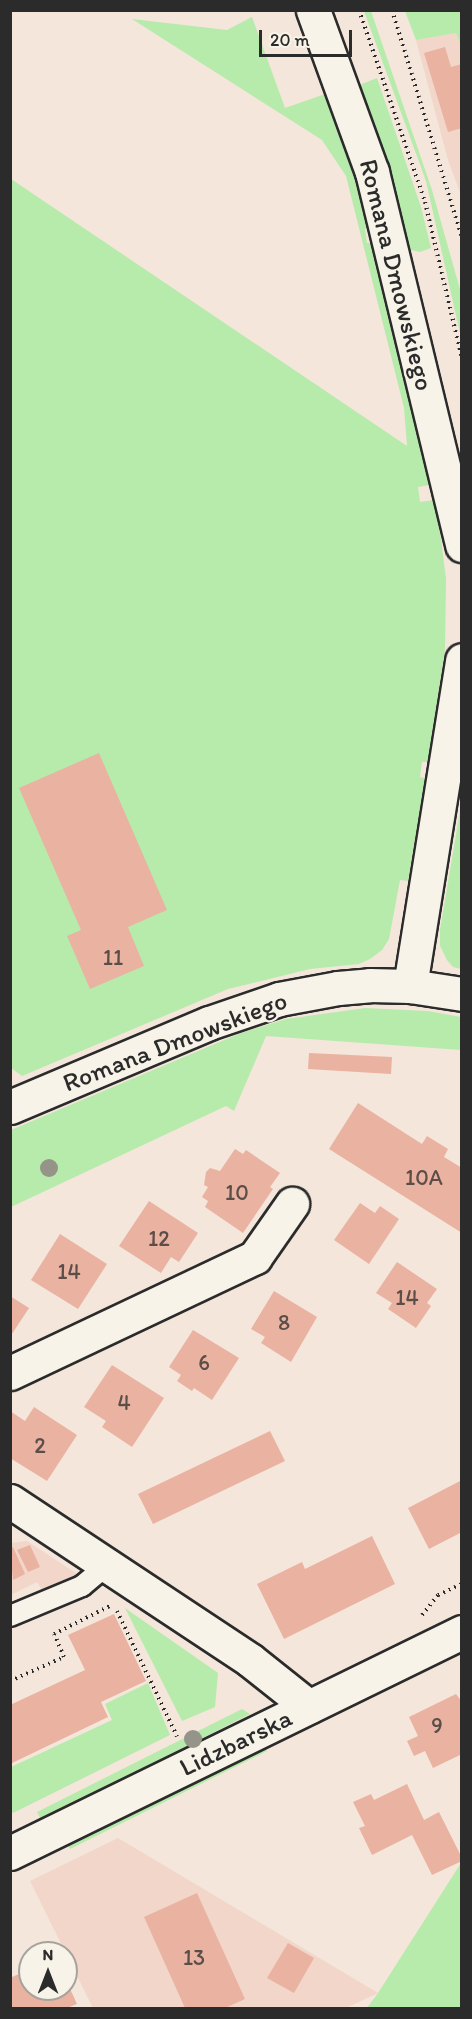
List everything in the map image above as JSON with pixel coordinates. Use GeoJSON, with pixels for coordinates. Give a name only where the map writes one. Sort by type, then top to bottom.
{"type":"FeatureCollection","features":[{"type":"Feature","properties":{"kind":"street","name":"Romana Dmowskiego"},"geometry":{"type":"LineString","coordinates":[[313,10],[372,172],[462,545]]}},
{"type":"Feature","properties":{"kind":"street"},"geometry":{"type":"LineString","coordinates":[[410,986],[462,660]]}},
{"type":"Feature","properties":{"kind":"street","name":"Romana Dmowskiego"},"geometry":{"type":"LineString","coordinates":[[10,1107],[209,1023],[279,999],[338,988],[410,986],[462,994]]}},
{"type":"Feature","properties":{"kind":"street"},"geometry":{"type":"LineString","coordinates":[[10,1373],[255,1257],[292,1204]]}},
{"type":"Feature","properties":{"kind":"street"},"geometry":{"type":"LineString","coordinates":[[14,1507],[250,1660],[309,1707]]}},
{"type":"Feature","properties":{"kind":"street","name":"Lidzbarska"},"geometry":{"type":"LineString","coordinates":[[10,1853],[462,1632]]}},
{"type":"Feature","properties":{"kind":"lane"},"geometry":{"type":"LineString","coordinates":[[10,1616],[82,1586],[106,1566]]}},
{"type":"Feature","properties":{"kind":"path"},"geometry":{"type":"LineString","coordinates":[[359,10],[425,202],[462,358]]}},
{"type":"Feature","properties":{"kind":"path"},"geometry":{"type":"LineString","coordinates":[[392,10],[462,237]]}},
{"type":"Feature","properties":{"kind":"path"},"geometry":{"type":"LineString","coordinates":[[420,1617],[438,1595],[462,1584]]}},
{"type":"Feature","properties":{"kind":"path"},"geometry":{"type":"LineString","coordinates":[[10,1681],[64,1657],[54,1634],[114,1605],[177,1737]]}},
{"type":"Feature","properties":{"kind":"shaded area"},"geometry":{"type":"Polygon","coordinates":[[[456,33],[461,46],[461,195],[448,160],[416,40],[456,33]]]}},
{"type":"Feature","properties":{"kind":"shaded area"},"geometry":{"type":"Polygon","coordinates":[[[27,1541],[77,1574],[44,1593],[37,1582],[11,1595],[11,1543],[27,1541]]]}},
{"type":"Feature","properties":{"kind":"shaded area"},"geometry":{"type":"Polygon","coordinates":[[[118,1838],[378,1993],[346,2008],[93,2008],[78,1978],[78,1941],[60,1941],[30,1881],[118,1838]]]}},
{"type":"Feature","properties":{"kind":"green space"},"geometry":{"type":"Polygon","coordinates":[[[364,11],[371,11],[432,190],[461,293],[461,338],[426,181],[364,11]]]}},
{"type":"Feature","properties":{"kind":"green space"},"geometry":{"type":"Polygon","coordinates":[[[405,11],[461,11],[461,46],[456,33],[416,40],[405,11]]]}},
{"type":"Feature","properties":{"kind":"green space"},"geometry":{"type":"Polygon","coordinates":[[[252,17],[285,108],[325,94],[359,186],[370,228],[365,229],[367,243],[374,243],[430,485],[418,487],[420,502],[434,500],[446,579],[445,649],[428,762],[422,762],[420,777],[425,778],[408,881],[400,880],[389,939],[382,950],[370,959],[359,964],[310,969],[228,989],[22,1076],[11,1068],[11,179],[407,446],[404,408],[346,176],[322,140],[132,19],[227,30],[252,17]]]}},
{"type":"Feature","properties":{"kind":"green space"},"geometry":{"type":"Polygon","coordinates":[[[377,78],[421,207],[431,248],[420,252],[411,250],[407,246],[395,196],[357,86],[377,78]]]}},
{"type":"Feature","properties":{"kind":"green space"},"geometry":{"type":"Polygon","coordinates":[[[461,805],[461,969],[453,967],[447,960],[440,946],[440,930],[461,805]]]}},
{"type":"Feature","properties":{"kind":"green space"},"geometry":{"type":"Polygon","coordinates":[[[365,1008],[428,1011],[461,1017],[461,1050],[266,1036],[234,1111],[226,1106],[11,1207],[11,1130],[241,1033],[286,1019],[365,1008]]]}},
{"type":"Feature","properties":{"kind":"green space"},"geometry":{"type":"Polygon","coordinates":[[[125,1608],[218,1673],[215,1707],[182,1721],[125,1608]]]}},
{"type":"Feature","properties":{"kind":"green space"},"geometry":{"type":"Polygon","coordinates":[[[148,1683],[170,1735],[13,1813],[11,1811],[11,1767],[112,1720],[105,1704],[148,1683]]]}},
{"type":"Feature","properties":{"kind":"green space"},"geometry":{"type":"Polygon","coordinates":[[[242,1709],[250,1714],[41,1820],[37,1812],[242,1709]]]}},
{"type":"Feature","properties":{"kind":"green space"},"geometry":{"type":"Polygon","coordinates":[[[265,1747],[267,1751],[70,1849],[68,1845],[265,1747]]]}},
{"type":"Feature","properties":{"kind":"green space"},"geometry":{"type":"Polygon","coordinates":[[[461,1863],[461,2008],[367,2008],[378,1993],[461,1863]]]}},
{"type":"Feature","properties":{"kind":"building"},"geometry":{"type":"Polygon","coordinates":[[[445,47],[451,67],[462,64],[462,128],[448,132],[424,53],[445,47]]]}},
{"type":"Feature","properties":{"kind":"building"},"geometry":{"type":"Polygon","coordinates":[[[99,753],[167,910],[128,927],[144,966],[90,989],[67,936],[81,930],[19,788],[99,753]]]}},
{"type":"Feature","properties":{"kind":"building"},"geometry":{"type":"Polygon","coordinates":[[[309,1053],[392,1057],[391,1074],[308,1069],[309,1053]]]}},
{"type":"Feature","properties":{"kind":"building"},"geometry":{"type":"Polygon","coordinates":[[[358,1103],[422,1144],[427,1136],[448,1149],[444,1157],[462,1168],[462,1233],[329,1149],[358,1103]]]}},
{"type":"Feature","properties":{"kind":"building"},"geometry":{"type":"Polygon","coordinates":[[[235,1149],[243,1154],[246,1150],[280,1173],[270,1187],[273,1189],[243,1233],[205,1207],[208,1201],[202,1197],[208,1187],[204,1185],[206,1172],[210,1168],[220,1171],[235,1149]]]}},
{"type":"Feature","properties":{"kind":"building"},"geometry":{"type":"Polygon","coordinates":[[[149,1201],[198,1233],[179,1262],[171,1257],[161,1273],[119,1246],[149,1201]]]}},
{"type":"Feature","properties":{"kind":"building"},"geometry":{"type":"Polygon","coordinates":[[[360,1203],[375,1213],[380,1206],[399,1219],[369,1264],[334,1240],[360,1203]]]}},
{"type":"Feature","properties":{"kind":"building"},"geometry":{"type":"Polygon","coordinates":[[[60,1234],[107,1264],[78,1309],[31,1280],[60,1234]]]}},
{"type":"Feature","properties":{"kind":"building"},"geometry":{"type":"Polygon","coordinates":[[[397,1262],[437,1289],[427,1303],[431,1306],[416,1328],[388,1309],[392,1303],[376,1293],[397,1262]]]}},
{"type":"Feature","properties":{"kind":"building"},"geometry":{"type":"Polygon","coordinates":[[[274,1291],[317,1317],[291,1362],[261,1343],[265,1337],[251,1329],[274,1291]]]}},
{"type":"Feature","properties":{"kind":"building"},"geometry":{"type":"Polygon","coordinates":[[[10,1296],[29,1308],[10,1337],[10,1296]]]}},
{"type":"Feature","properties":{"kind":"building"},"geometry":{"type":"Polygon","coordinates":[[[193,1330],[239,1358],[212,1400],[194,1388],[192,1391],[177,1381],[181,1375],[169,1367],[193,1330]]]}},
{"type":"Feature","properties":{"kind":"building"},"geometry":{"type":"Polygon","coordinates":[[[112,1365],[164,1398],[132,1447],[102,1427],[106,1421],[84,1407],[112,1365]]]}},
{"type":"Feature","properties":{"kind":"building"},"geometry":{"type":"Polygon","coordinates":[[[34,1407],[77,1435],[47,1481],[10,1458],[10,1411],[25,1421],[34,1407]]]}},
{"type":"Feature","properties":{"kind":"building"},"geometry":{"type":"Polygon","coordinates":[[[270,1431],[285,1461],[153,1524],[138,1494],[270,1431]]]}},
{"type":"Feature","properties":{"kind":"building"},"geometry":{"type":"Polygon","coordinates":[[[462,1480],[462,1532],[429,1549],[408,1508],[462,1480]]]}},
{"type":"Feature","properties":{"kind":"building"},"geometry":{"type":"Polygon","coordinates":[[[372,1536],[395,1584],[284,1639],[257,1584],[302,1562],[305,1569],[372,1536]]]}},
{"type":"Feature","properties":{"kind":"building"},"geometry":{"type":"Polygon","coordinates":[[[30,1545],[40,1567],[28,1572],[17,1550],[30,1545]]]}},
{"type":"Feature","properties":{"kind":"building"},"geometry":{"type":"Polygon","coordinates":[[[13,1547],[25,1574],[13,1580],[10,1548],[13,1547]]]}},
{"type":"Feature","properties":{"kind":"building"},"geometry":{"type":"Polygon","coordinates":[[[114,1614],[146,1681],[101,1702],[108,1717],[10,1764],[10,1705],[85,1670],[68,1635],[114,1614]]]}},
{"type":"Feature","properties":{"kind":"building"},"geometry":{"type":"Polygon","coordinates":[[[456,1694],[462,1702],[462,1754],[433,1768],[425,1751],[414,1756],[407,1741],[418,1736],[409,1717],[456,1694]]]}},
{"type":"Feature","properties":{"kind":"building"},"geometry":{"type":"Polygon","coordinates":[[[407,1784],[424,1820],[439,1812],[462,1861],[432,1875],[412,1835],[372,1855],[359,1828],[365,1826],[353,1802],[371,1794],[374,1800],[407,1784]]]}},
{"type":"Feature","properties":{"kind":"building"},"geometry":{"type":"Polygon","coordinates":[[[197,1893],[245,1999],[225,2008],[185,2008],[144,1917],[197,1893]]]}},
{"type":"Feature","properties":{"kind":"building"},"geometry":{"type":"Polygon","coordinates":[[[288,1943],[314,1958],[294,1993],[267,1978],[288,1943]]]}},
{"type":"Feature","properties":{"kind":"building"},"geometry":{"type":"Polygon","coordinates":[[[18,1974],[18,2001],[76,2001],[77,2004],[67,2008],[10,2008],[10,1978],[18,1974]]]}}]}
